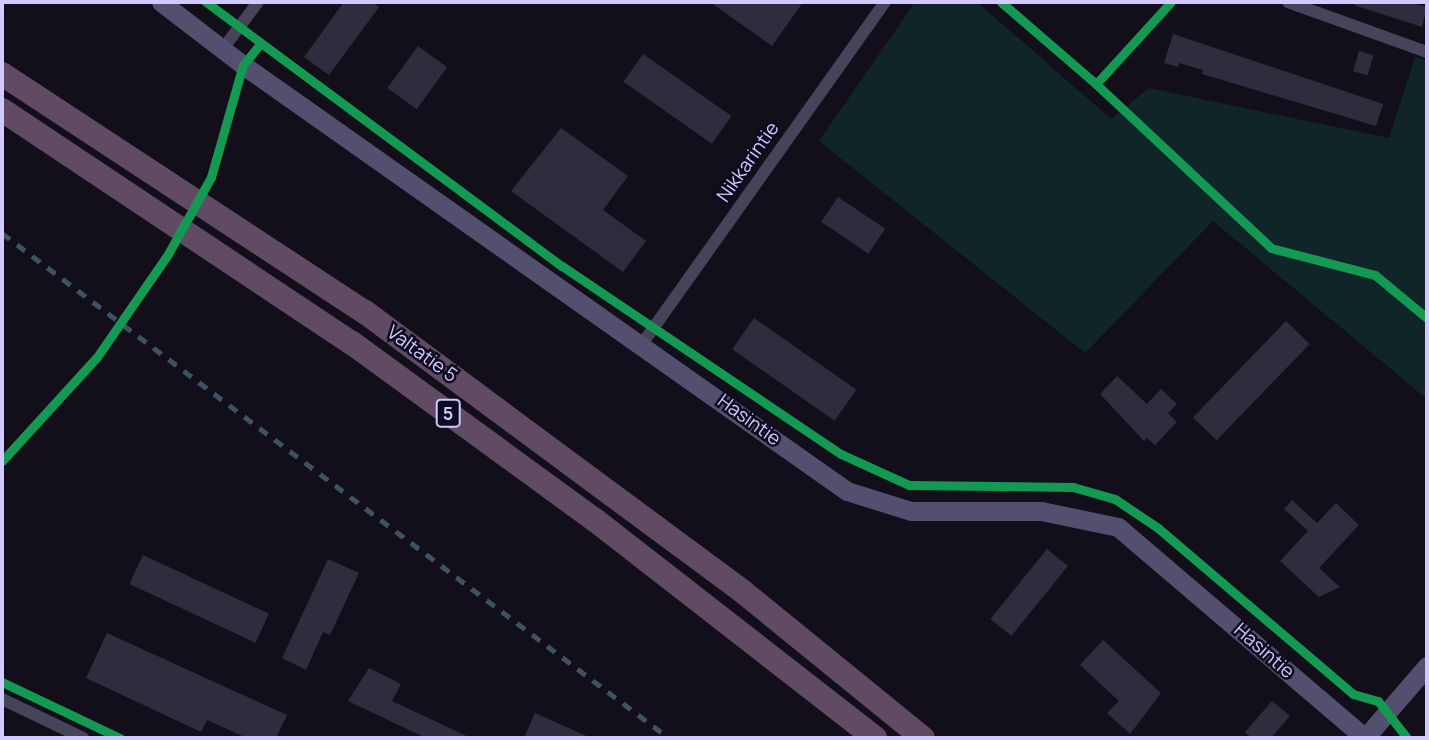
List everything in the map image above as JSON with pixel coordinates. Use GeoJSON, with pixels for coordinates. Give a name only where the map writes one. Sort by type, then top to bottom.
{"type":"FeatureCollection","features":[{"type":"Feature","properties":{"kind":"highway","name":"Valtatie 5"},"geometry":{"type":"LineString","coordinates":[[2,74],[365,312],[742,591],[923,738]]}},
{"type":"Feature","properties":{"kind":"highway","name":"Valtatie 5"},"geometry":{"type":"LineString","coordinates":[[2,110],[352,343],[595,520],[875,738]]}},
{"type":"Feature","properties":{"kind":"street","name":"Hasintie"},"geometry":{"type":"LineString","coordinates":[[161,2],[222,50],[847,491],[911,511],[1041,511],[1118,527],[1365,738]]}},
{"type":"Feature","properties":{"kind":"street"},"geometry":{"type":"LineString","coordinates":[[222,50],[258,2]]}},
{"type":"Feature","properties":{"kind":"street","name":"Nikkarintie"},"geometry":{"type":"LineString","coordinates":[[642,344],[885,2]]}},
{"type":"Feature","properties":{"kind":"street"},"geometry":{"type":"LineString","coordinates":[[1288,2],[1427,52]]}},
{"type":"Feature","properties":{"kind":"street"},"geometry":{"type":"LineString","coordinates":[[1365,738],[1427,666]]}},
{"type":"Feature","properties":{"kind":"street"},"geometry":{"type":"LineString","coordinates":[[2,699],[83,738]]}},
{"type":"Feature","properties":{"kind":"green space"},"geometry":{"type":"Polygon","coordinates":[[[915,2],[977,2],[1111,119],[1149,88],[1389,138],[1415,57],[1427,60],[1427,399],[1213,221],[1085,353],[819,141],[915,2]]]}},
{"type":"Feature","properties":{"kind":"building"},"geometry":{"type":"Polygon","coordinates":[[[344,2],[371,2],[379,7],[329,75],[304,57],[344,2]]]}},
{"type":"Feature","properties":{"kind":"building"},"geometry":{"type":"Polygon","coordinates":[[[710,2],[803,2],[772,46],[710,2]]]}},
{"type":"Feature","properties":{"kind":"building"},"geometry":{"type":"Polygon","coordinates":[[[1355,2],[1406,2],[1427,7],[1422,27],[1354,5],[1355,2]]]}},
{"type":"Feature","properties":{"kind":"building"},"geometry":{"type":"Polygon","coordinates":[[[1173,34],[1383,104],[1376,126],[1202,74],[1203,70],[1179,63],[1178,67],[1164,63],[1173,34]]]}},
{"type":"Feature","properties":{"kind":"building"},"geometry":{"type":"Polygon","coordinates":[[[418,46],[447,67],[417,109],[387,88],[418,46]]]}},
{"type":"Feature","properties":{"kind":"building"},"geometry":{"type":"Polygon","coordinates":[[[1359,51],[1373,55],[1368,75],[1353,71],[1359,51]]]}},
{"type":"Feature","properties":{"kind":"building"},"geometry":{"type":"Polygon","coordinates":[[[643,54],[731,116],[712,144],[623,82],[643,54]]]}},
{"type":"Feature","properties":{"kind":"building"},"geometry":{"type":"Polygon","coordinates":[[[561,128],[628,176],[603,210],[646,241],[623,272],[511,191],[561,128]]]}},
{"type":"Feature","properties":{"kind":"building"},"geometry":{"type":"Polygon","coordinates":[[[838,197],[885,229],[868,254],[821,222],[838,197]]]}},
{"type":"Feature","properties":{"kind":"building"},"geometry":{"type":"Polygon","coordinates":[[[754,318],[856,390],[835,421],[732,349],[754,318]]]}},
{"type":"Feature","properties":{"kind":"building"},"geometry":{"type":"Polygon","coordinates":[[[1286,321],[1310,344],[1217,440],[1193,417],[1286,321]]]}},
{"type":"Feature","properties":{"kind":"building"},"geometry":{"type":"Polygon","coordinates":[[[1117,376],[1147,404],[1161,389],[1177,404],[1168,413],[1177,422],[1155,445],[1147,438],[1144,441],[1100,394],[1117,376]]]}},
{"type":"Feature","properties":{"kind":"building"},"geometry":{"type":"Polygon","coordinates":[[[1292,500],[1317,523],[1336,503],[1359,525],[1319,568],[1340,587],[1319,597],[1280,561],[1308,531],[1284,509],[1292,500]]]}},
{"type":"Feature","properties":{"kind":"building"},"geometry":{"type":"Polygon","coordinates":[[[1047,549],[1068,566],[1011,636],[990,619],[1047,549]]]}},
{"type":"Feature","properties":{"kind":"building"},"geometry":{"type":"Polygon","coordinates":[[[143,555],[269,614],[255,643],[129,584],[143,555]]]}},
{"type":"Feature","properties":{"kind":"building"},"geometry":{"type":"Polygon","coordinates":[[[328,559],[359,573],[330,635],[323,632],[306,670],[282,658],[328,559]]]}},
{"type":"Feature","properties":{"kind":"building"},"geometry":{"type":"Polygon","coordinates":[[[107,633],[287,715],[276,738],[247,738],[207,720],[201,732],[86,678],[107,633]]]}},
{"type":"Feature","properties":{"kind":"building"},"geometry":{"type":"Polygon","coordinates":[[[1103,640],[1161,693],[1130,734],[1107,713],[1119,701],[1080,665],[1103,640]]]}},
{"type":"Feature","properties":{"kind":"building"},"geometry":{"type":"Polygon","coordinates":[[[369,668],[401,684],[392,701],[471,738],[426,738],[348,701],[369,668]]]}},
{"type":"Feature","properties":{"kind":"building"},"geometry":{"type":"Polygon","coordinates":[[[1272,701],[1290,716],[1271,738],[1252,738],[1245,732],[1272,701]]]}},
{"type":"Feature","properties":{"kind":"building"},"geometry":{"type":"Polygon","coordinates":[[[535,713],[591,738],[524,738],[535,713]]]}},
{"type":"Feature","properties":{"kind":"railway"},"geometry":{"type":"LineString","coordinates":[[2,233],[669,738]]}},
{"type":"Feature","properties":{"kind":"cycle path"},"geometry":{"type":"LineString","coordinates":[[206,2],[562,266],[841,454],[909,485],[1073,487],[1115,499],[1158,528],[1353,694],[1378,701],[1407,738]]}},
{"type":"Feature","properties":{"kind":"cycle path"},"geometry":{"type":"LineString","coordinates":[[1001,2],[1096,84],[1271,248],[1375,275],[1427,318]]}},
{"type":"Feature","properties":{"kind":"cycle path"},"geometry":{"type":"LineString","coordinates":[[1096,84],[1171,2]]}},
{"type":"Feature","properties":{"kind":"cycle path"},"geometry":{"type":"LineString","coordinates":[[2,461],[97,357],[168,254],[211,177],[243,65],[260,44]]}},
{"type":"Feature","properties":{"kind":"cycle path"},"geometry":{"type":"LineString","coordinates":[[2,682],[120,738]]}}]}
